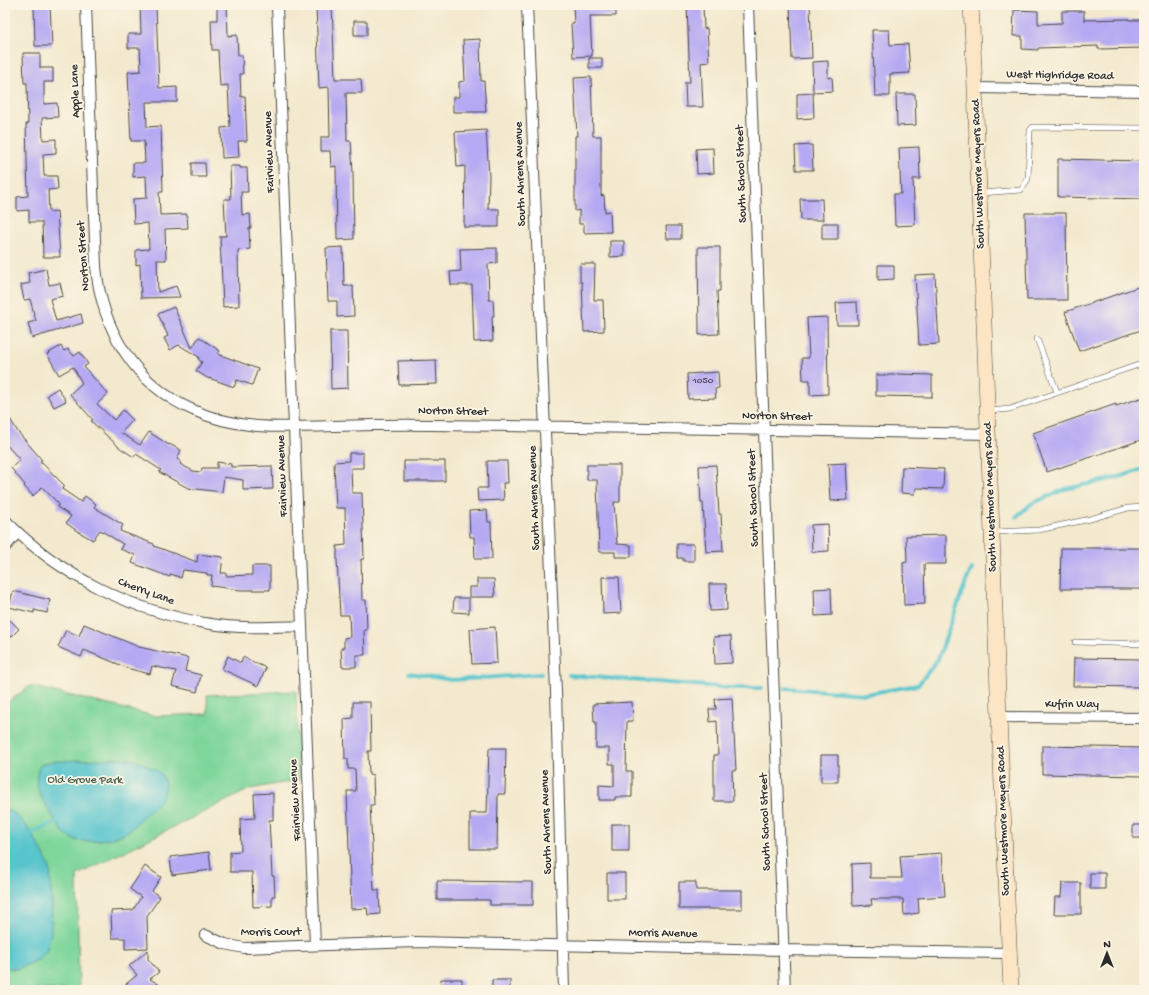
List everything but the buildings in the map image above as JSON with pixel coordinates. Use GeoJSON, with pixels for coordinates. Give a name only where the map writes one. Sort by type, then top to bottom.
{"type":"FeatureCollection","features":[{"type":"Feature","properties":{"kind":"street","name":"Apple Lane"},"geometry":{"type":"LineString","coordinates":[[86,5],[93,176]]}},
{"type":"Feature","properties":{"kind":"street","name":"Fairview Avenue"},"geometry":{"type":"LineString","coordinates":[[278,5],[315,945]]}},
{"type":"Feature","properties":{"kind":"street","name":"South Ahrens Avenue"},"geometry":{"type":"LineString","coordinates":[[527,5],[556,699],[564,990]]}},
{"type":"Feature","properties":{"kind":"street","name":"South School Street"},"geometry":{"type":"LineString","coordinates":[[748,5],[785,990]]}},
{"type":"Feature","properties":{"kind":"street","name":"South Westmore Meyers Road"},"geometry":{"type":"LineString","coordinates":[[971,5],[976,88],[999,717],[1011,990]]}},
{"type":"Feature","properties":{"kind":"street","name":"West Highridge Road"},"geometry":{"type":"LineString","coordinates":[[976,88],[1144,91]]}},
{"type":"Feature","properties":{"kind":"street","name":"Norton Street"},"geometry":{"type":"LineString","coordinates":[[93,176],[96,267],[103,309],[111,329],[120,346],[143,376],[177,402],[207,416],[238,424],[260,427],[389,424],[764,429],[989,434]]}},
{"type":"Feature","properties":{"kind":"street","name":"Cherry Lane"},"geometry":{"type":"LineString","coordinates":[[5,520],[17,533],[64,569],[90,584],[146,608],[211,624],[242,627],[302,626]]}},
{"type":"Feature","properties":{"kind":"street"},"geometry":{"type":"LineString","coordinates":[[5,547],[17,533]]}},
{"type":"Feature","properties":{"kind":"street","name":"Kufrin Way"},"geometry":{"type":"LineString","coordinates":[[999,717],[1144,718]]}},
{"type":"Feature","properties":{"kind":"street","name":"Morris Court"},"geometry":{"type":"LineString","coordinates":[[205,935],[225,944],[244,948],[315,945]]}},
{"type":"Feature","properties":{"kind":"street","name":"Morris Avenue"},"geometry":{"type":"LineString","coordinates":[[315,945],[416,942],[1009,953]]}},
{"type":"Feature","properties":{"kind":"lane"},"geometry":{"type":"LineString","coordinates":[[980,193],[1021,190],[1028,179],[1030,130],[1033,127],[1144,128]]}},
{"type":"Feature","properties":{"kind":"lane"},"geometry":{"type":"LineString","coordinates":[[1037,339],[1057,392]]}},
{"type":"Feature","properties":{"kind":"lane"},"geometry":{"type":"LineString","coordinates":[[988,411],[1010,409],[1144,362]]}},
{"type":"Feature","properties":{"kind":"lane"},"geometry":{"type":"LineString","coordinates":[[993,532],[1039,530],[1090,519],[1128,508],[1144,507]]}},
{"type":"Feature","properties":{"kind":"lane"},"geometry":{"type":"LineString","coordinates":[[1075,642],[1144,644]]}},
{"type":"Feature","properties":{"kind":"green space","name":"Old Grove Park"},"geometry":{"type":"Polygon","coordinates":[[[30,686],[155,716],[208,714],[207,695],[296,691],[299,780],[250,789],[77,875],[79,990],[5,990],[5,704],[30,686]]]}},
{"type":"Feature","properties":{"kind":"water"},"geometry":{"type":"Polygon","coordinates":[[[126,758],[138,761],[162,774],[165,789],[161,799],[132,828],[122,835],[91,841],[76,840],[67,836],[46,806],[38,790],[37,778],[40,765],[53,761],[126,758]]]}},
{"type":"Feature","properties":{"kind":"water"},"geometry":{"type":"Polygon","coordinates":[[[5,808],[16,815],[27,827],[41,849],[50,868],[52,908],[51,933],[47,950],[38,960],[17,969],[5,968],[5,808]]]}},
{"type":"Feature","properties":{"kind":"waterway"},"geometry":{"type":"LineString","coordinates":[[1016,517],[1031,504],[1065,489],[1116,478],[1144,469]]}},
{"type":"Feature","properties":{"kind":"waterway"},"geometry":{"type":"LineString","coordinates":[[785,688],[866,694],[918,685],[938,659],[972,569]]}},
{"type":"Feature","properties":{"kind":"waterway"},"geometry":{"type":"LineString","coordinates":[[409,673],[452,680],[541,674]]}},
{"type":"Feature","properties":{"kind":"waterway"},"geometry":{"type":"LineString","coordinates":[[569,675],[732,688],[762,688]]}},
{"type":"Feature","properties":{"kind":"waterway"},"geometry":{"type":"LineString","coordinates":[[31,833],[57,822]]}}]}
